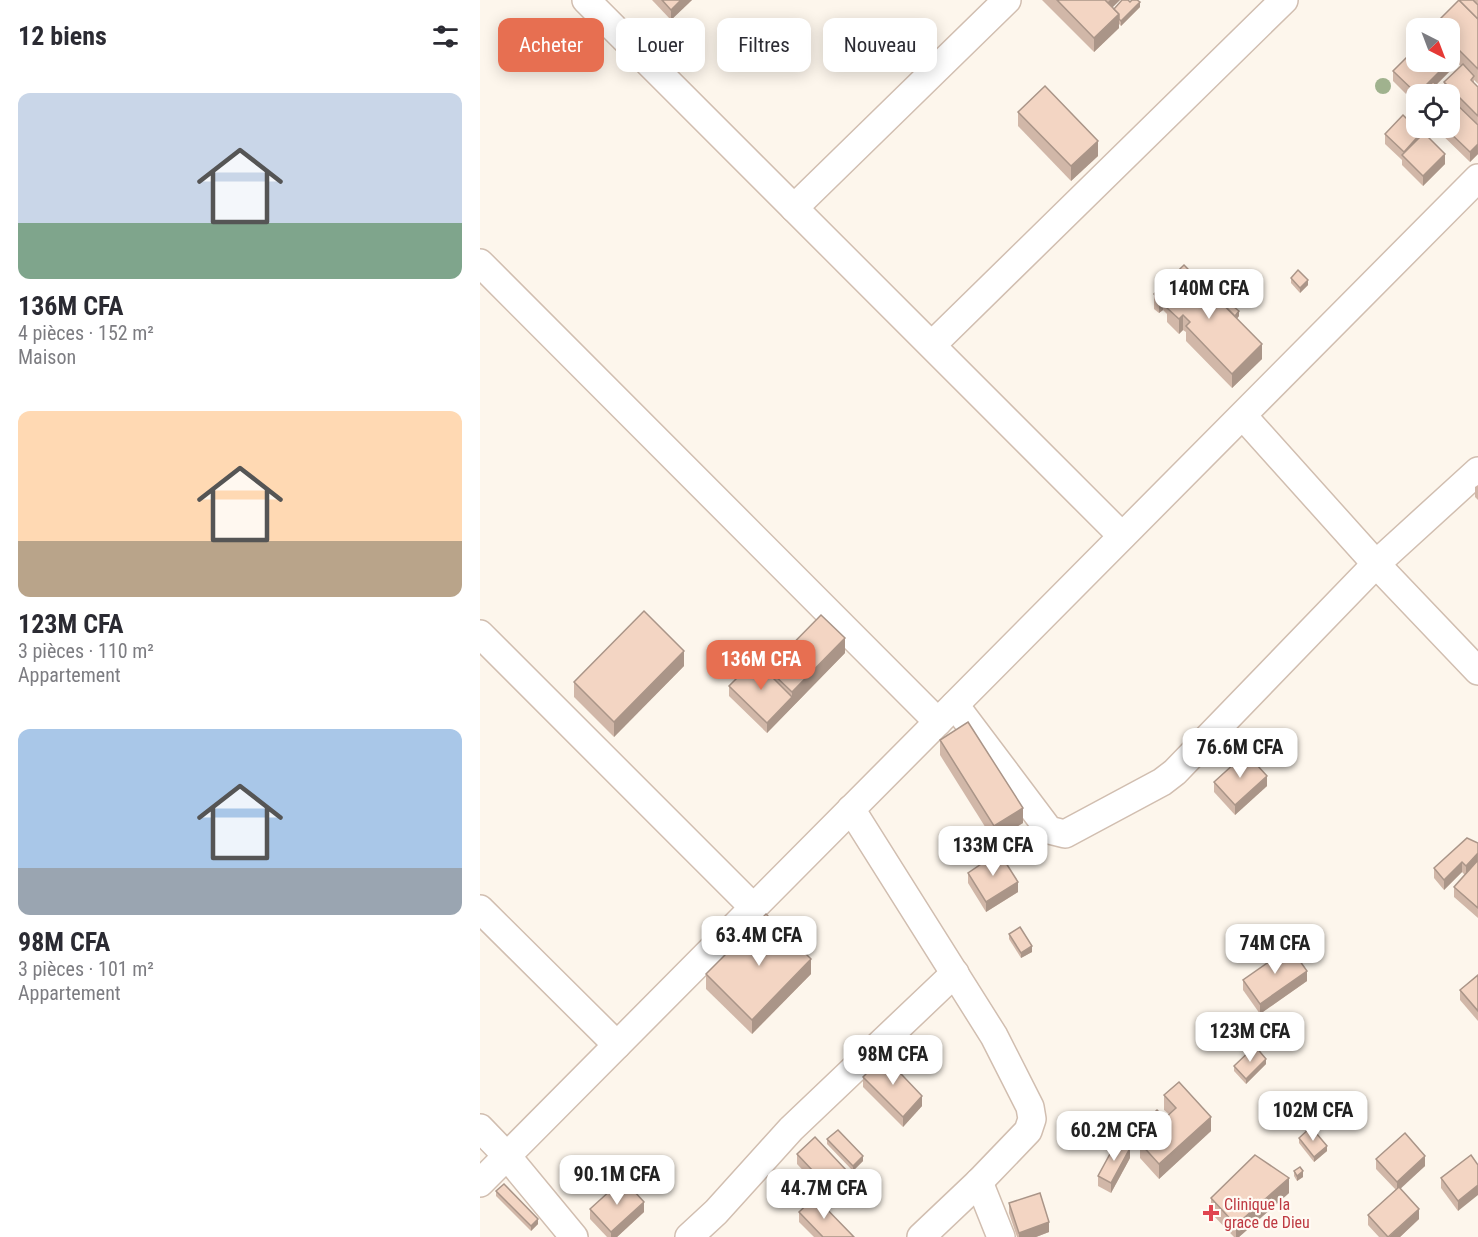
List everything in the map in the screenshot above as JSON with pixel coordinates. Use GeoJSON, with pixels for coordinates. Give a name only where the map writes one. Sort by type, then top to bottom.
{"type":"FeatureCollection","features":[{"type":"Feature","properties":{"kind":"street"},"geometry":{"type":"LineString","coordinates":[[586,0],[1122,536]]}},
{"type":"Feature","properties":{"kind":"street"},"geometry":{"type":"LineString","coordinates":[[794,208],[1007,0]]}},
{"type":"Feature","properties":{"kind":"street"},"geometry":{"type":"LineString","coordinates":[[932,345],[1280,1]]}},
{"type":"Feature","properties":{"kind":"street"},"geometry":{"type":"LineString","coordinates":[[480,1183],[1478,178]]}},
{"type":"Feature","properties":{"kind":"street"},"geometry":{"type":"LineString","coordinates":[[480,263],[947,713],[1049,830],[1065,834],[1162,782],[1175,772],[1376,564],[1478,471]]}},
{"type":"Feature","properties":{"kind":"street"},"geometry":{"type":"LineString","coordinates":[[1243,416],[1376,564],[1478,671]]}},
{"type":"Feature","properties":{"kind":"street"},"geometry":{"type":"LineString","coordinates":[[480,634],[753,908]]}},
{"type":"Feature","properties":{"kind":"street"},"geometry":{"type":"LineString","coordinates":[[851,809],[994,1036],[1030,1107],[1032,1119],[1028,1131],[921,1237]]}},
{"type":"Feature","properties":{"kind":"street"},"geometry":{"type":"LineString","coordinates":[[480,909],[617,1045]]}},
{"type":"Feature","properties":{"kind":"street"},"geometry":{"type":"LineString","coordinates":[[689,1237],[716,1212],[791,1129],[955,973]]}},
{"type":"Feature","properties":{"kind":"street"},"geometry":{"type":"LineString","coordinates":[[480,1128],[507,1156],[574,1237]]}},
{"type":"Feature","properties":{"kind":"street"},"geometry":{"type":"LineString","coordinates":[[979,1182],[1001,1237]]}},
{"type":"Feature","properties":{"kind":"building"},"geometry":{"type":"Polygon","coordinates":[[[662,0],[681,0],[671,10],[662,0]]]}},
{"type":"Feature","properties":{"kind":"building"},"geometry":{"type":"Polygon","coordinates":[[[1057,0],[1105,0],[1119,14],[1094,38],[1057,0]]]}},
{"type":"Feature","properties":{"kind":"building"},"geometry":{"type":"Polygon","coordinates":[[[1122,0],[1140,2],[1121,21],[1114,9],[1122,0]]]}},
{"type":"Feature","properties":{"kind":"building"},"geometry":{"type":"Polygon","coordinates":[[[1459,0],[1478,19],[1478,69],[1460,51],[1460,18],[1441,18],[1459,0]]]}},
{"type":"Feature","properties":{"kind":"building"},"geometry":{"type":"Polygon","coordinates":[[[1459,0],[1473,0],[1478,5],[1478,19],[1459,0]]]}},
{"type":"Feature","properties":{"kind":"building"},"geometry":{"type":"Polygon","coordinates":[[[1406,58],[1406,72],[1439,72],[1427,84],[1407,84],[1393,71],[1406,58]]]}},
{"type":"Feature","properties":{"kind":"building"},"geometry":{"type":"Polygon","coordinates":[[[1463,64],[1474,76],[1471,80],[1478,87],[1478,116],[1460,98],[1460,84],[1444,82],[1455,72],[1460,72],[1460,67],[1463,64]]]}},
{"type":"Feature","properties":{"kind":"building"},"geometry":{"type":"Polygon","coordinates":[[[1045,86],[1098,141],[1071,166],[1018,112],[1045,86]]]}},
{"type":"Feature","properties":{"kind":"building"},"geometry":{"type":"Polygon","coordinates":[[[1460,108],[1478,125],[1478,144],[1470,152],[1455,138],[1460,138],[1460,108]]]}},
{"type":"Feature","properties":{"kind":"building"},"geometry":{"type":"Polygon","coordinates":[[[1403,115],[1406,118],[1406,138],[1417,138],[1404,152],[1385,134],[1403,115]]]}},
{"type":"Feature","properties":{"kind":"building"},"geometry":{"type":"Polygon","coordinates":[[[1419,138],[1429,138],[1445,154],[1423,176],[1402,155],[1419,138]]]}},
{"type":"Feature","properties":{"kind":"building"},"geometry":{"type":"Polygon","coordinates":[[[1184,265],[1262,344],[1232,374],[1186,326],[1190,322],[1183,315],[1179,319],[1167,308],[1171,304],[1163,295],[1159,299],[1154,294],[1184,265]]]}},
{"type":"Feature","properties":{"kind":"building"},"geometry":{"type":"Polygon","coordinates":[[[1298,270],[1308,280],[1300,288],[1291,278],[1298,270]]]}},
{"type":"Feature","properties":{"kind":"building"},"geometry":{"type":"Polygon","coordinates":[[[1228,302],[1239,311],[1235,316],[1225,306],[1228,302]]]}},
{"type":"Feature","properties":{"kind":"building"},"geometry":{"type":"Polygon","coordinates":[[[644,611],[684,651],[614,722],[574,682],[644,611]]]}},
{"type":"Feature","properties":{"kind":"building"},"geometry":{"type":"Polygon","coordinates":[[[821,615],[845,638],[792,692],[768,669],[821,615]]]}},
{"type":"Feature","properties":{"kind":"building"},"geometry":{"type":"Polygon","coordinates":[[[755,660],[792,697],[767,723],[729,686],[755,660]]]}},
{"type":"Feature","properties":{"kind":"building"},"geometry":{"type":"Polygon","coordinates":[[[968,722],[1023,808],[994,826],[940,740],[968,722]]]}},
{"type":"Feature","properties":{"kind":"building"},"geometry":{"type":"Polygon","coordinates":[[[1246,753],[1267,776],[1235,805],[1214,782],[1246,753]]]}},
{"type":"Feature","properties":{"kind":"building"},"geometry":{"type":"Polygon","coordinates":[[[1467,838],[1478,843],[1478,853],[1466,866],[1462,862],[1444,880],[1434,868],[1467,838]]]}},
{"type":"Feature","properties":{"kind":"building"},"geometry":{"type":"Polygon","coordinates":[[[999,852],[1018,882],[986,902],[968,873],[999,852]]]}},
{"type":"Feature","properties":{"kind":"building"},"geometry":{"type":"Polygon","coordinates":[[[1478,860],[1478,908],[1454,887],[1478,860]]]}},
{"type":"Feature","properties":{"kind":"building"},"geometry":{"type":"Polygon","coordinates":[[[766,914],[811,959],[752,1020],[706,974],[766,914]]]}},
{"type":"Feature","properties":{"kind":"building"},"geometry":{"type":"Polygon","coordinates":[[[1020,927],[1032,946],[1021,953],[1009,934],[1020,927]]]}},
{"type":"Feature","properties":{"kind":"building"},"geometry":{"type":"Polygon","coordinates":[[[1290,947],[1307,971],[1260,1004],[1243,980],[1290,947]]]}},
{"type":"Feature","properties":{"kind":"building"},"geometry":{"type":"Polygon","coordinates":[[[1478,975],[1478,1011],[1460,990],[1478,975]]]}},
{"type":"Feature","properties":{"kind":"building"},"geometry":{"type":"Polygon","coordinates":[[[1255,1046],[1266,1059],[1246,1079],[1234,1066],[1255,1046]]]}},
{"type":"Feature","properties":{"kind":"building"},"geometry":{"type":"Polygon","coordinates":[[[884,1056],[922,1096],[903,1117],[863,1077],[884,1056]]]}},
{"type":"Feature","properties":{"kind":"building"},"geometry":{"type":"Polygon","coordinates":[[[1179,1082],[1211,1117],[1159,1164],[1140,1143],[1150,1135],[1141,1125],[1157,1110],[1165,1118],[1176,1108],[1164,1095],[1179,1082]]]}},
{"type":"Feature","properties":{"kind":"building"},"geometry":{"type":"Polygon","coordinates":[[[1311,1127],[1327,1146],[1314,1157],[1299,1138],[1311,1127]]]}},
{"type":"Feature","properties":{"kind":"building"},"geometry":{"type":"Polygon","coordinates":[[[838,1130],[863,1156],[853,1166],[827,1139],[838,1130]]]}},
{"type":"Feature","properties":{"kind":"building"},"geometry":{"type":"Polygon","coordinates":[[[1405,1133],[1425,1156],[1397,1182],[1376,1159],[1405,1133]]]}},
{"type":"Feature","properties":{"kind":"building"},"geometry":{"type":"Polygon","coordinates":[[[815,1137],[847,1171],[829,1188],[797,1154],[815,1137]]]}},
{"type":"Feature","properties":{"kind":"building"},"geometry":{"type":"Polygon","coordinates":[[[1117,1141],[1130,1148],[1111,1183],[1098,1176],[1117,1141]]]}},
{"type":"Feature","properties":{"kind":"building"},"geometry":{"type":"Polygon","coordinates":[[[1255,1155],[1289,1178],[1236,1225],[1211,1198],[1255,1155]]]}},
{"type":"Feature","properties":{"kind":"building"},"geometry":{"type":"Polygon","coordinates":[[[1471,1155],[1478,1165],[1478,1185],[1458,1201],[1441,1178],[1471,1155]]]}},
{"type":"Feature","properties":{"kind":"building"},"geometry":{"type":"Polygon","coordinates":[[[1300,1167],[1303,1171],[1297,1176],[1294,1171],[1300,1167]]]}},
{"type":"Feature","properties":{"kind":"building"},"geometry":{"type":"Polygon","coordinates":[[[623,1179],[644,1202],[611,1232],[590,1209],[623,1179]]]}},
{"type":"Feature","properties":{"kind":"building"},"geometry":{"type":"Polygon","coordinates":[[[504,1184],[538,1219],[531,1226],[496,1191],[504,1184]]]}},
{"type":"Feature","properties":{"kind":"building"},"geometry":{"type":"Polygon","coordinates":[[[1399,1187],[1419,1209],[1388,1237],[1368,1215],[1399,1187]]]}},
{"type":"Feature","properties":{"kind":"building"},"geometry":{"type":"Polygon","coordinates":[[[1040,1193],[1049,1222],[1019,1233],[1009,1203],[1040,1193]]]}},
{"type":"Feature","properties":{"kind":"building"},"geometry":{"type":"Polygon","coordinates":[[[815,1197],[854,1237],[823,1237],[799,1212],[815,1197]]]}},
{"type":"Feature","properties":{"kind":"place","name":"Clinique la grace de Dieu"},"geometry":{"type":"Point","coordinates":[1211,1213]}}]}
